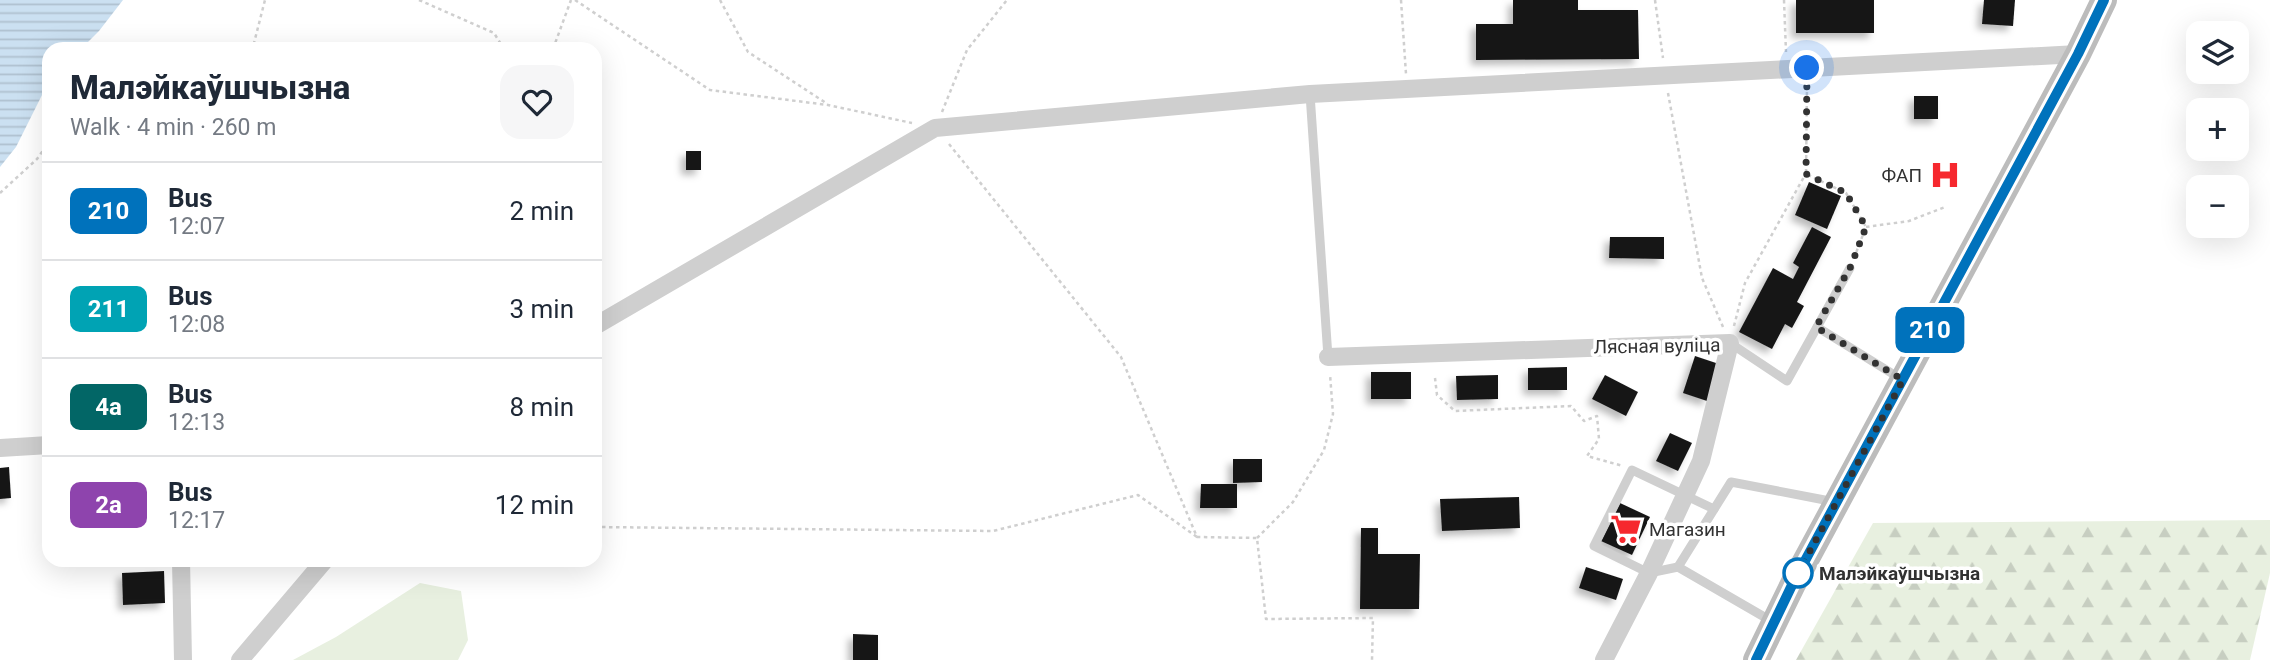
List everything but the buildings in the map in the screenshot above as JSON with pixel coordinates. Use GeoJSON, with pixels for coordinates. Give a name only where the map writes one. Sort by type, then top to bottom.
{"type":"FeatureCollection","features":[{"type":"Feature","properties":{"kind":"main road"},"geometry":{"type":"LineString","coordinates":[[1756,660],[1837,502],[2078,54],[2104,0]]}},
{"type":"Feature","properties":{"kind":"street"},"geometry":{"type":"LineString","coordinates":[[602,322],[935,128],[1310,94],[2078,54]]}},
{"type":"Feature","properties":{"kind":"street","name":"Лясная вуліца"},"geometry":{"type":"LineString","coordinates":[[1328,357],[1730,343],[1701,461],[1649,573],[1604,660]]}},
{"type":"Feature","properties":{"kind":"street"},"geometry":{"type":"LineString","coordinates":[[0,449],[42,445]]}},
{"type":"Feature","properties":{"kind":"street"},"geometry":{"type":"LineString","coordinates":[[181,567],[183,660]]}},
{"type":"Feature","properties":{"kind":"street"},"geometry":{"type":"LineString","coordinates":[[240,660],[319,567]]}},
{"type":"Feature","properties":{"kind":"lane"},"geometry":{"type":"LineString","coordinates":[[1310,94],[1328,357]]}},
{"type":"Feature","properties":{"kind":"lane"},"geometry":{"type":"LineString","coordinates":[[1730,343],[1787,381],[1850,268]]}},
{"type":"Feature","properties":{"kind":"lane"},"geometry":{"type":"LineString","coordinates":[[1816,327],[1903,380]]}},
{"type":"Feature","properties":{"kind":"lane"},"geometry":{"type":"LineString","coordinates":[[1714,509],[1632,470],[1594,546],[1649,573],[1678,567],[1774,623]]}},
{"type":"Feature","properties":{"kind":"lane"},"geometry":{"type":"LineString","coordinates":[[1678,567],[1731,482],[1837,502]]}},
{"type":"Feature","properties":{"kind":"path"},"geometry":{"type":"LineString","coordinates":[[254,42],[265,0]]}},
{"type":"Feature","properties":{"kind":"path"},"geometry":{"type":"LineString","coordinates":[[419,0],[494,33],[500,42]]}},
{"type":"Feature","properties":{"kind":"path"},"geometry":{"type":"LineString","coordinates":[[556,42],[573,0],[710,90],[828,104],[935,128],[1121,357],[1197,537]]}},
{"type":"Feature","properties":{"kind":"path"},"geometry":{"type":"LineString","coordinates":[[720,0],[748,52],[828,104]]}},
{"type":"Feature","properties":{"kind":"path"},"geometry":{"type":"LineString","coordinates":[[935,128],[967,50],[1007,0]]}},
{"type":"Feature","properties":{"kind":"path"},"geometry":{"type":"LineString","coordinates":[[1401,0],[1407,89]]}},
{"type":"Feature","properties":{"kind":"path"},"geometry":{"type":"LineString","coordinates":[[1655,0],[1665,76],[1702,278],[1730,343]]}},
{"type":"Feature","properties":{"kind":"path"},"geometry":{"type":"LineString","coordinates":[[1784,0],[1787,69]]}},
{"type":"Feature","properties":{"kind":"path"},"geometry":{"type":"LineString","coordinates":[[1730,343],[1745,283],[1806,174],[1807,68]]}},
{"type":"Feature","properties":{"kind":"path"},"geometry":{"type":"LineString","coordinates":[[0,193],[42,152]]}},
{"type":"Feature","properties":{"kind":"path"},"geometry":{"type":"LineString","coordinates":[[1806,174],[1846,193],[1866,227]]}},
{"type":"Feature","properties":{"kind":"path"},"geometry":{"type":"LineString","coordinates":[[1866,227],[1909,221],[1945,207]]}},
{"type":"Feature","properties":{"kind":"path"},"geometry":{"type":"LineString","coordinates":[[1850,268],[1866,227]]}},
{"type":"Feature","properties":{"kind":"path"},"geometry":{"type":"LineString","coordinates":[[602,527],[993,531],[1138,495],[1197,537],[1257,538],[1293,502],[1324,450],[1333,414],[1328,357]]}},
{"type":"Feature","properties":{"kind":"path"},"geometry":{"type":"LineString","coordinates":[[1435,378],[1437,394],[1455,411],[1571,406],[1584,421],[1597,416],[1599,439],[1587,456],[1617,463],[1632,470]]}},
{"type":"Feature","properties":{"kind":"path"},"geometry":{"type":"LineString","coordinates":[[1257,538],[1266,619],[1373,618],[1372,660]]}},
{"type":"Feature","properties":{"kind":"green space"},"geometry":{"type":"Polygon","coordinates":[[[2270,520],[2270,573],[2250,660],[1796,660],[1873,523],[2270,520]]]}},
{"type":"Feature","properties":{"kind":"green space"},"geometry":{"type":"Polygon","coordinates":[[[420,583],[461,591],[468,640],[458,660],[293,660],[336,637],[420,583]]]}},
{"type":"Feature","properties":{"kind":"water"},"geometry":{"type":"Polygon","coordinates":[[[0,0],[123,0],[88,42],[42,42],[42,95],[16,147],[0,167],[0,0]]]}},
{"type":"Feature","properties":{"kind":"bus line","name":"210"},"geometry":{"type":"LineString","coordinates":[[1756,660],[1793,583],[2078,54],[2104,0]]}},
{"type":"Feature","properties":{"kind":"place","name":"ФАП"},"geometry":{"type":"Point","coordinates":[1945,175]}},
{"type":"Feature","properties":{"kind":"place","name":"Магазин"},"geometry":{"type":"Point","coordinates":[1626,529]}},
{"type":"Feature","properties":{"kind":"place","name":"Малэйкаўшчызна"},"geometry":{"type":"Point","coordinates":[1798,573]}},
{"type":"Feature","properties":{"kind":"route"},"geometry":{"type":"LineString","coordinates":[[1798,573],[1903,380],[1816,327],[1850,268],[1866,227],[1846,193],[1806,174],[1807,68]]}}]}
